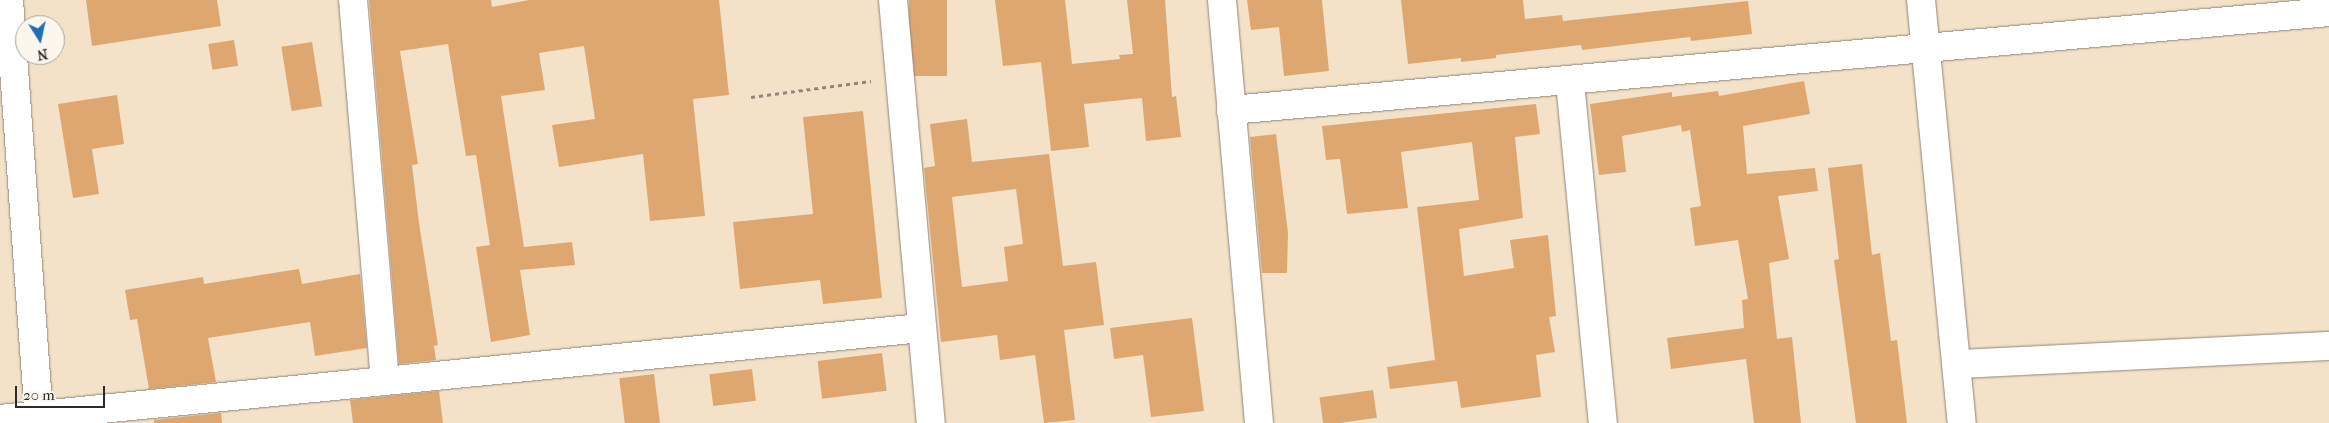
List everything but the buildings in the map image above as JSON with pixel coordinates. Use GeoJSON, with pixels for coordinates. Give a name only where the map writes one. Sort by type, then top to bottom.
{"type":"FeatureCollection","features":[{"type":"Feature","properties":{"kind":"street"},"geometry":{"type":"LineString","coordinates":[[9,0],[39,416]]}},
{"type":"Feature","properties":{"kind":"street"},"geometry":{"type":"LineString","coordinates":[[353,0],[385,382]]}},
{"type":"Feature","properties":{"kind":"street"},"geometry":{"type":"LineString","coordinates":[[893,0],[931,423]]}},
{"type":"Feature","properties":{"kind":"street"},"geometry":{"type":"LineString","coordinates":[[1222,0],[1259,423]]}},
{"type":"Feature","properties":{"kind":"street"},"geometry":{"type":"LineString","coordinates":[[1921,0],[1959,364],[1962,423]]}},
{"type":"Feature","properties":{"kind":"street"},"geometry":{"type":"LineString","coordinates":[[1231,110],[1570,82],[2329,12]]}},
{"type":"Feature","properties":{"kind":"street"},"geometry":{"type":"LineString","coordinates":[[1570,82],[1603,423]]}},
{"type":"Feature","properties":{"kind":"street"},"geometry":{"type":"LineString","coordinates":[[0,419],[922,328]]}},
{"type":"Feature","properties":{"kind":"street"},"geometry":{"type":"LineString","coordinates":[[1959,364],[2329,346]]}},
{"type":"Feature","properties":{"kind":"path"},"geometry":{"type":"LineString","coordinates":[[751,97],[901,77]]}}]}
